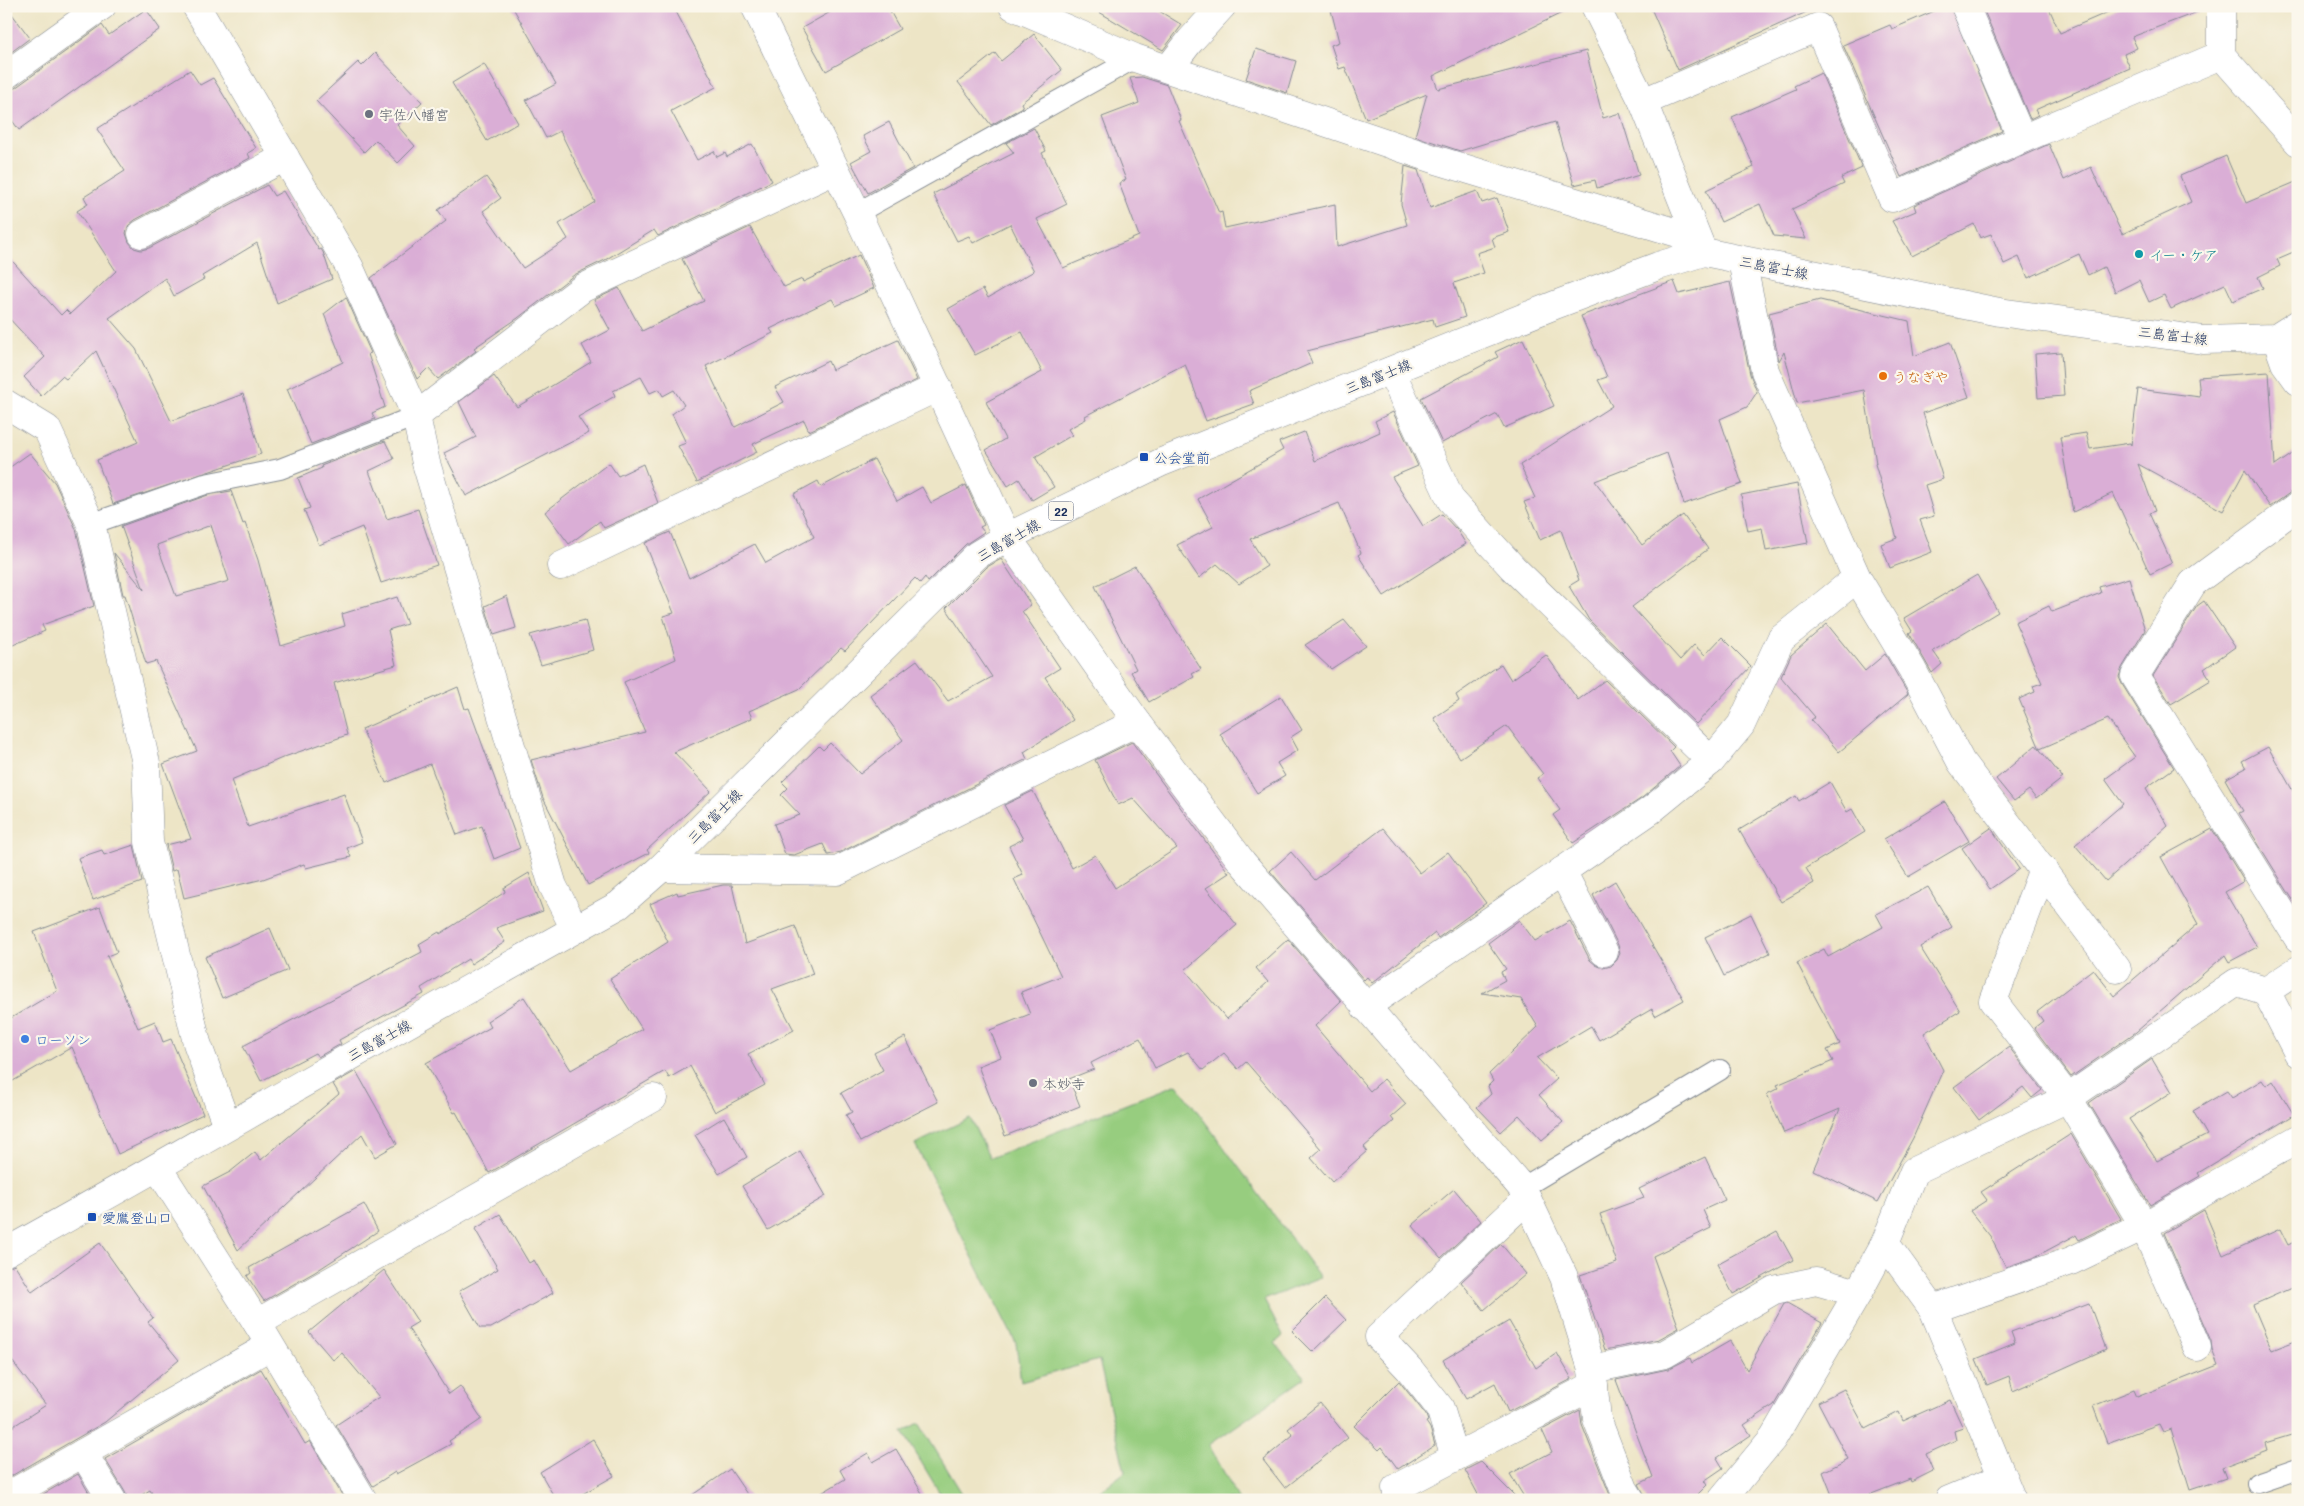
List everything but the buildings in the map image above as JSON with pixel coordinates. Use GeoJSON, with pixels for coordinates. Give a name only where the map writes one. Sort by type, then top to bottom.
{"type":"FeatureCollection","features":[{"type":"Feature","properties":{"kind":"street"},"geometry":{"type":"LineString","coordinates":[[6,75],[102,6]]}},
{"type":"Feature","properties":{"kind":"street"},"geometry":{"type":"LineString","coordinates":[[196,6],[349,266],[416,416],[426,464],[553,886],[575,929]]}},
{"type":"Feature","properties":{"kind":"street"},"geometry":{"type":"LineString","coordinates":[[755,6],[857,213],[1007,537],[1137,722],[1242,862],[1525,1194],[1564,1277],[1593,1377],[1598,1418],[1624,1489],[1631,1500]]}},
{"type":"Feature","properties":{"kind":"street"},"geometry":{"type":"LineString","coordinates":[[1013,6],[1135,58],[1437,160],[1678,233],[1704,252]]}},
{"type":"Feature","properties":{"kind":"street"},"geometry":{"type":"LineString","coordinates":[[1169,68],[1190,41],[1222,6]]}},
{"type":"Feature","properties":{"kind":"street"},"geometry":{"type":"LineString","coordinates":[[1595,6],[1643,102],[1704,252]]}},
{"type":"Feature","properties":{"kind":"street"},"geometry":{"type":"LineString","coordinates":[[1965,6],[2022,139]]}},
{"type":"Feature","properties":{"kind":"street"},"geometry":{"type":"LineString","coordinates":[[2221,6],[2221,55],[2298,142]]}},
{"type":"Feature","properties":{"kind":"street"},"geometry":{"type":"LineString","coordinates":[[1643,102],[1818,27],[1892,198],[2022,139],[2221,55]]}},
{"type":"Feature","properties":{"kind":"street"},"geometry":{"type":"LineString","coordinates":[[142,234],[285,157]]}},
{"type":"Feature","properties":{"kind":"street"},"geometry":{"type":"LineString","coordinates":[[416,416],[583,288],[835,170]]}},
{"type":"Feature","properties":{"kind":"street","name":"三島富士線"},"geometry":{"type":"LineString","coordinates":[[6,1252],[158,1168],[227,1126],[619,904],[661,868],[977,555],[1007,537],[1162,462],[1555,305],[1658,266],[1704,252],[2000,312],[2203,340],[2287,331]]}},
{"type":"Feature","properties":{"kind":"street"},"geometry":{"type":"LineString","coordinates":[[1742,261],[1765,371],[1857,578],[1912,669],[1961,762],[2117,969]]}},
{"type":"Feature","properties":{"kind":"street"},"geometry":{"type":"LineString","coordinates":[[2287,331],[2285,364],[2298,381]]}},
{"type":"Feature","properties":{"kind":"street"},"geometry":{"type":"LineString","coordinates":[[1392,371],[1451,500],[1513,568],[1711,761]]}},
{"type":"Feature","properties":{"kind":"street"},"geometry":{"type":"LineString","coordinates":[[561,566],[938,387]]}},
{"type":"Feature","properties":{"kind":"street"},"geometry":{"type":"LineString","coordinates":[[6,404],[47,429],[90,524],[146,764],[149,842],[197,1044],[227,1126]]}},
{"type":"Feature","properties":{"kind":"street"},"geometry":{"type":"LineString","coordinates":[[2298,506],[2193,583],[2135,676],[2298,938]]}},
{"type":"Feature","properties":{"kind":"street"},"geometry":{"type":"LineString","coordinates":[[1365,1007],[1650,810],[1711,761],[1741,726],[1781,639],[1857,578]]}},
{"type":"Feature","properties":{"kind":"street"},"geometry":{"type":"LineString","coordinates":[[661,868],[837,871],[1137,722]]}},
{"type":"Feature","properties":{"kind":"street"},"geometry":{"type":"LineString","coordinates":[[2043,869],[1993,1001],[2068,1098],[2144,1226],[2196,1347]]}},
{"type":"Feature","properties":{"kind":"street"},"geometry":{"type":"LineString","coordinates":[[1562,871],[1604,952]]}},
{"type":"Feature","properties":{"kind":"street"},"geometry":{"type":"LineString","coordinates":[[2266,991],[2298,970]]}},
{"type":"Feature","properties":{"kind":"street"},"geometry":{"type":"LineString","coordinates":[[1722,1500],[1773,1438],[1858,1293],[1885,1244],[1914,1171],[2068,1098],[2237,982],[2266,991],[2298,1053]]}},
{"type":"Feature","properties":{"kind":"street"},"geometry":{"type":"LineString","coordinates":[[6,1497],[83,1453],[263,1335],[653,1098]]}},
{"type":"Feature","properties":{"kind":"street"},"geometry":{"type":"LineString","coordinates":[[1933,1309],[2071,1260],[2144,1226],[2298,1139]]}},
{"type":"Feature","properties":{"kind":"street"},"geometry":{"type":"LineString","coordinates":[[158,1168],[263,1335],[363,1500]]}},
{"type":"Feature","properties":{"kind":"street"},"geometry":{"type":"LineString","coordinates":[[1455,1457],[1440,1408],[1410,1370],[1379,1337],[1525,1194]]}},
{"type":"Feature","properties":{"kind":"street"},"geometry":{"type":"LineString","coordinates":[[1885,1244],[1933,1309],[2007,1489],[1949,1500]]}},
{"type":"Feature","properties":{"kind":"street"},"geometry":{"type":"LineString","coordinates":[[1398,1500],[1396,1488],[1455,1457],[1593,1377],[1665,1354],[1774,1290],[1816,1281],[1858,1293]]}},
{"type":"Feature","properties":{"kind":"street"},"geometry":{"type":"LineString","coordinates":[[83,1453],[112,1500]]}},
{"type":"Feature","properties":{"kind":"lane"},"geometry":{"type":"LineString","coordinates":[[857,213],[1135,58]]}},
{"type":"Feature","properties":{"kind":"lane"},"geometry":{"type":"LineString","coordinates":[[90,524],[205,484],[280,470],[416,416]]}},
{"type":"Feature","properties":{"kind":"lane"},"geometry":{"type":"LineString","coordinates":[[1525,1194],[1720,1070]]}},
{"type":"Feature","properties":{"kind":"lane"},"geometry":{"type":"LineString","coordinates":[[2257,1483],[2298,1469]]}},
{"type":"Feature","properties":{"kind":"green space"},"geometry":{"type":"Polygon","coordinates":[[[1177,1084],[1320,1277],[1264,1300],[1283,1336],[1275,1343],[1305,1378],[1209,1445],[1239,1500],[1088,1500],[1125,1472],[1099,1360],[1021,1382],[1016,1343],[915,1144],[970,1118],[990,1158],[1177,1084]]]}},
{"type":"Feature","properties":{"kind":"green space"},"geometry":{"type":"Polygon","coordinates":[[[919,1423],[966,1500],[944,1500],[903,1432],[919,1423]]]}},
{"type":"Feature","properties":{"kind":"place","name":"宇佐八幡宮"},"geometry":{"type":"Point","coordinates":[369,114]}},
{"type":"Feature","properties":{"kind":"place","name":"イー・ケア"},"geometry":{"type":"Point","coordinates":[2139,254]}},
{"type":"Feature","properties":{"kind":"place","name":"うなぎや"},"geometry":{"type":"Point","coordinates":[1883,376]}},
{"type":"Feature","properties":{"kind":"place","name":"公会堂前"},"geometry":{"type":"Point","coordinates":[1144,457]}},
{"type":"Feature","properties":{"kind":"place","name":"ローソン"},"geometry":{"type":"Point","coordinates":[25,1039]}},
{"type":"Feature","properties":{"kind":"place","name":"本妙寺"},"geometry":{"type":"Point","coordinates":[1033,1083]}},
{"type":"Feature","properties":{"kind":"place","name":"愛鷹登山口"},"geometry":{"type":"Point","coordinates":[92,1217]}}]}
